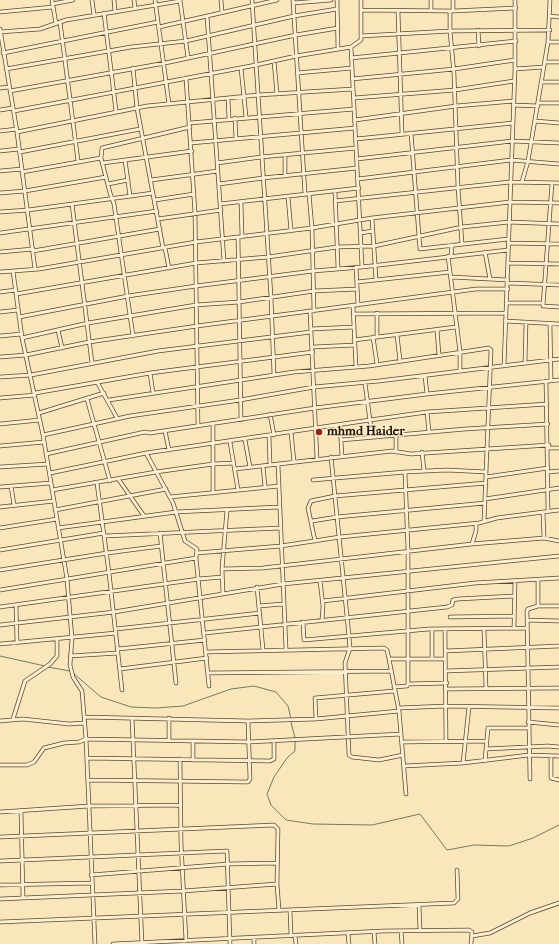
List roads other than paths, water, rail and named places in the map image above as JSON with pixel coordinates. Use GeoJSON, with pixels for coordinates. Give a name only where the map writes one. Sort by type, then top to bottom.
{"type":"FeatureCollection","features":[{"type":"Feature","properties":{"kind":"street"},"geometry":{"type":"LineString","coordinates":[[0,12],[73,0]]}},
{"type":"Feature","properties":{"kind":"street"},"geometry":{"type":"LineString","coordinates":[[92,0],[94,15]]}},
{"type":"Feature","properties":{"kind":"street"},"geometry":{"type":"LineString","coordinates":[[114,0],[115,12]]}},
{"type":"Feature","properties":{"kind":"street"},"geometry":{"type":"LineString","coordinates":[[134,0],[135,8]]}},
{"type":"Feature","properties":{"kind":"street"},"geometry":{"type":"LineString","coordinates":[[155,0],[165,63],[168,104]]}},
{"type":"Feature","properties":{"kind":"street"},"geometry":{"type":"LineString","coordinates":[[220,0],[222,12]]}},
{"type":"Feature","properties":{"kind":"street"},"geometry":{"type":"LineString","coordinates":[[252,0],[270,277],[274,375]]}},
{"type":"Feature","properties":{"kind":"street"},"geometry":{"type":"LineString","coordinates":[[159,27],[277,0]]}},
{"type":"Feature","properties":{"kind":"street"},"geometry":{"type":"LineString","coordinates":[[317,459],[313,347],[311,330],[314,292],[312,228],[303,174],[293,1],[331,0]]}},
{"type":"Feature","properties":{"kind":"street"},"geometry":{"type":"LineString","coordinates":[[337,0],[338,49]]}},
{"type":"Feature","properties":{"kind":"street"},"geometry":{"type":"LineString","coordinates":[[0,110],[13,110],[70,100],[256,66],[296,56],[351,47],[360,42],[361,0]]}},
{"type":"Feature","properties":{"kind":"street"},"geometry":{"type":"LineString","coordinates":[[431,0],[431,11]]}},
{"type":"Feature","properties":{"kind":"street"},"geometry":{"type":"LineString","coordinates":[[453,0],[450,31],[454,69],[458,187],[462,244]]}},
{"type":"Feature","properties":{"kind":"street"},"geometry":{"type":"LineString","coordinates":[[504,366],[516,41],[515,0]]}},
{"type":"Feature","properties":{"kind":"street"},"geometry":{"type":"LineString","coordinates":[[522,182],[528,161],[550,30],[550,0]]}},
{"type":"Feature","properties":{"kind":"street"},"geometry":{"type":"LineString","coordinates":[[35,269],[17,130],[0,33],[40,29],[58,23],[104,13],[180,1],[188,58]]}},
{"type":"Feature","properties":{"kind":"street"},"geometry":{"type":"LineString","coordinates":[[52,4],[63,40],[78,161]]}},
{"type":"Feature","properties":{"kind":"street"},"geometry":{"type":"LineString","coordinates":[[361,10],[451,11],[516,8]]}},
{"type":"Feature","properties":{"kind":"street"},"geometry":{"type":"LineString","coordinates":[[0,67],[5,68],[186,40],[294,16],[337,9]]}},
{"type":"Feature","properties":{"kind":"street"},"geometry":{"type":"LineString","coordinates":[[398,10],[402,134]]}},
{"type":"Feature","properties":{"kind":"street"},"geometry":{"type":"LineString","coordinates":[[104,13],[116,111]]}},
{"type":"Feature","properties":{"kind":"street"},"geometry":{"type":"LineString","coordinates":[[207,16],[217,140],[217,163],[224,261]]}},
{"type":"Feature","properties":{"kind":"street"},"geometry":{"type":"LineString","coordinates":[[550,16],[559,17]]}},
{"type":"Feature","properties":{"kind":"street"},"geometry":{"type":"LineString","coordinates":[[2,51],[158,22]]}},
{"type":"Feature","properties":{"kind":"street"},"geometry":{"type":"LineString","coordinates":[[0,88],[10,89],[165,63],[296,35],[338,28]]}},
{"type":"Feature","properties":{"kind":"street"},"geometry":{"type":"LineString","coordinates":[[361,36],[478,30],[550,30]]}},
{"type":"Feature","properties":{"kind":"street"},"geometry":{"type":"LineString","coordinates":[[478,30],[479,46]]}},
{"type":"Feature","properties":{"kind":"street"},"geometry":{"type":"LineString","coordinates":[[351,58],[452,49],[516,41]]}},
{"type":"Feature","properties":{"kind":"street"},"geometry":{"type":"LineString","coordinates":[[548,42],[559,42]]}},
{"type":"Feature","properties":{"kind":"street"},"geometry":{"type":"LineString","coordinates":[[351,47],[362,267]]}},
{"type":"Feature","properties":{"kind":"street"},"geometry":{"type":"LineString","coordinates":[[352,79],[454,69],[515,60]]}},
{"type":"Feature","properties":{"kind":"street"},"geometry":{"type":"LineString","coordinates":[[274,61],[277,94]]}},
{"type":"Feature","properties":{"kind":"street"},"geometry":{"type":"LineString","coordinates":[[545,62],[559,62]]}},
{"type":"Feature","properties":{"kind":"street"},"geometry":{"type":"LineString","coordinates":[[515,69],[544,66]]}},
{"type":"Feature","properties":{"kind":"street"},"geometry":{"type":"LineString","coordinates":[[133,68],[136,88],[136,108],[169,268]]}},
{"type":"Feature","properties":{"kind":"street"},"geometry":{"type":"LineString","coordinates":[[241,68],[246,117]]}},
{"type":"Feature","properties":{"kind":"street"},"geometry":{"type":"LineString","coordinates":[[297,73],[352,68]]}},
{"type":"Feature","properties":{"kind":"street"},"geometry":{"type":"LineString","coordinates":[[186,78],[195,213],[197,326],[196,387],[198,426]]}},
{"type":"Feature","properties":{"kind":"street"},"geometry":{"type":"LineString","coordinates":[[354,98],[455,90],[514,81]]}},
{"type":"Feature","properties":{"kind":"street"},"geometry":{"type":"LineString","coordinates":[[542,82],[559,82]]}},
{"type":"Feature","properties":{"kind":"street"},"geometry":{"type":"LineString","coordinates":[[0,131],[17,130],[73,121],[116,111],[168,104],[214,101],[258,95],[353,89]]}},
{"type":"Feature","properties":{"kind":"street"},"geometry":{"type":"LineString","coordinates":[[228,99],[229,119]]}},
{"type":"Feature","properties":{"kind":"street"},"geometry":{"type":"LineString","coordinates":[[355,120],[456,106],[514,101]]}},
{"type":"Feature","properties":{"kind":"street"},"geometry":{"type":"LineString","coordinates":[[513,105],[559,104]]}},
{"type":"Feature","properties":{"kind":"street"},"geometry":{"type":"LineString","coordinates":[[133,336],[119,235],[112,198],[103,164],[102,148],[142,140],[190,125],[215,120],[354,109]]}},
{"type":"Feature","properties":{"kind":"street"},"geometry":{"type":"LineString","coordinates":[[235,118],[236,139]]}},
{"type":"Feature","properties":{"kind":"street"},"geometry":{"type":"LineString","coordinates":[[535,121],[559,122]]}},
{"type":"Feature","properties":{"kind":"street"},"geometry":{"type":"LineString","coordinates":[[356,139],[457,127],[513,123]]}},
{"type":"Feature","properties":{"kind":"street"},"geometry":{"type":"LineString","coordinates":[[191,143],[355,128]]}},
{"type":"Feature","properties":{"kind":"street"},"geometry":{"type":"LineString","coordinates":[[0,151],[19,150],[140,129]]}},
{"type":"Feature","properties":{"kind":"street"},"geometry":{"type":"LineString","coordinates":[[410,133],[420,249],[508,241],[559,244]]}},
{"type":"Feature","properties":{"kind":"street"},"geometry":{"type":"LineString","coordinates":[[357,159],[512,142],[559,143]]}},
{"type":"Feature","properties":{"kind":"street"},"geometry":{"type":"LineString","coordinates":[[217,163],[261,157],[356,148]]}},
{"type":"Feature","properties":{"kind":"street"},"geometry":{"type":"LineString","coordinates":[[103,164],[192,152]]}},
{"type":"Feature","properties":{"kind":"street"},"geometry":{"type":"LineString","coordinates":[[285,155],[285,176]]}},
{"type":"Feature","properties":{"kind":"street"},"geometry":{"type":"LineString","coordinates":[[0,171],[22,170],[102,158]]}},
{"type":"Feature","properties":{"kind":"street"},"geometry":{"type":"LineString","coordinates":[[125,160],[130,196]]}},
{"type":"Feature","properties":{"kind":"street"},"geometry":{"type":"LineString","coordinates":[[358,180],[511,160],[559,164]]}},
{"type":"Feature","properties":{"kind":"street"},"geometry":{"type":"LineString","coordinates":[[219,184],[358,168]]}},
{"type":"Feature","properties":{"kind":"street"},"geometry":{"type":"LineString","coordinates":[[151,180],[218,171]]}},
{"type":"Feature","properties":{"kind":"street"},"geometry":{"type":"LineString","coordinates":[[0,193],[25,191],[106,177]]}},
{"type":"Feature","properties":{"kind":"street"},"geometry":{"type":"LineString","coordinates":[[108,184],[128,180]]}},
{"type":"Feature","properties":{"kind":"street"},"geometry":{"type":"LineString","coordinates":[[335,201],[510,182],[559,184]]}},
{"type":"Feature","properties":{"kind":"street"},"geometry":{"type":"LineString","coordinates":[[552,183],[542,303],[544,308],[559,307]]}},
{"type":"Feature","properties":{"kind":"street"},"geometry":{"type":"LineString","coordinates":[[220,204],[359,188]]}},
{"type":"Feature","properties":{"kind":"street"},"geometry":{"type":"LineString","coordinates":[[334,191],[338,268]]}},
{"type":"Feature","properties":{"kind":"street"},"geometry":{"type":"LineString","coordinates":[[0,212],[28,210],[153,193]]}},
{"type":"Feature","properties":{"kind":"street"},"geometry":{"type":"LineString","coordinates":[[155,200],[194,194]]}},
{"type":"Feature","properties":{"kind":"street"},"geometry":{"type":"LineString","coordinates":[[288,197],[291,231]]}},
{"type":"Feature","properties":{"kind":"street"},"geometry":{"type":"LineString","coordinates":[[241,202],[239,259],[241,420]]}},
{"type":"Feature","properties":{"kind":"street"},"geometry":{"type":"LineString","coordinates":[[0,272],[79,263],[222,238],[291,231],[417,212],[510,202],[559,203]]}},
{"type":"Feature","properties":{"kind":"street"},"geometry":{"type":"LineString","coordinates":[[72,204],[92,363]]}},
{"type":"Feature","properties":{"kind":"street"},"geometry":{"type":"LineString","coordinates":[[158,219],[221,210]]}},
{"type":"Feature","properties":{"kind":"street"},"geometry":{"type":"LineString","coordinates":[[0,233],[157,211]]}},
{"type":"Feature","properties":{"kind":"street"},"geometry":{"type":"LineString","coordinates":[[372,218],[376,280]]}},
{"type":"Feature","properties":{"kind":"street"},"geometry":{"type":"LineString","coordinates":[[0,292],[16,292],[82,283],[196,263],[268,257],[337,247],[374,246],[462,227],[509,222],[559,224]]}},
{"type":"Feature","properties":{"kind":"street"},"geometry":{"type":"LineString","coordinates":[[0,252],[33,250],[160,229]]}},
{"type":"Feature","properties":{"kind":"street"},"geometry":{"type":"LineString","coordinates":[[360,233],[373,231]]}},
{"type":"Feature","properties":{"kind":"street"},"geometry":{"type":"LineString","coordinates":[[452,245],[449,256],[450,272],[460,352],[460,371]]}},
{"type":"Feature","properties":{"kind":"street"},"geometry":{"type":"LineString","coordinates":[[19,317],[128,296],[196,286],[338,268],[362,267],[508,250]]}},
{"type":"Feature","properties":{"kind":"street"},"geometry":{"type":"LineString","coordinates":[[485,252],[490,279]]}},
{"type":"Feature","properties":{"kind":"street"},"geometry":{"type":"LineString","coordinates":[[508,263],[559,264]]}},
{"type":"Feature","properties":{"kind":"street"},"geometry":{"type":"LineString","coordinates":[[356,267],[358,305]]}},
{"type":"Feature","properties":{"kind":"street"},"geometry":{"type":"LineString","coordinates":[[13,271],[22,336],[39,413],[56,510],[66,579],[72,638],[70,656],[71,671],[82,691],[87,758],[95,944]]}},
{"type":"Feature","properties":{"kind":"street"},"geometry":{"type":"LineString","coordinates":[[357,282],[450,272]]}},
{"type":"Feature","properties":{"kind":"street"},"geometry":{"type":"LineString","coordinates":[[451,277],[559,285]]}},
{"type":"Feature","properties":{"kind":"street"},"geometry":{"type":"LineString","coordinates":[[0,336],[22,336],[88,323],[196,305],[239,302],[357,288]]}},
{"type":"Feature","properties":{"kind":"street"},"geometry":{"type":"LineString","coordinates":[[0,357],[26,356],[89,342],[197,326],[452,292],[478,289],[508,289]]}},
{"type":"Feature","properties":{"kind":"street"},"geometry":{"type":"LineString","coordinates":[[506,303],[542,303]]}},
{"type":"Feature","properties":{"kind":"street"},"geometry":{"type":"LineString","coordinates":[[353,306],[356,367]]}},
{"type":"Feature","properties":{"kind":"street"},"geometry":{"type":"LineString","coordinates":[[0,312],[18,310]]}},
{"type":"Feature","properties":{"kind":"street"},"geometry":{"type":"LineString","coordinates":[[353,314],[505,313]]}},
{"type":"Feature","properties":{"kind":"street"},"geometry":{"type":"LineString","coordinates":[[377,314],[375,337],[377,364]]}},
{"type":"Feature","properties":{"kind":"street"},"geometry":{"type":"LineString","coordinates":[[505,322],[559,324]]}},
{"type":"Feature","properties":{"kind":"street"},"geometry":{"type":"LineString","coordinates":[[525,363],[526,323]]}},
{"type":"Feature","properties":{"kind":"street"},"geometry":{"type":"LineString","coordinates":[[550,324],[551,381]]}},
{"type":"Feature","properties":{"kind":"street"},"geometry":{"type":"LineString","coordinates":[[0,377],[31,374],[146,353],[273,337],[311,330],[354,327]]}},
{"type":"Feature","properties":{"kind":"street"},"geometry":{"type":"LineString","coordinates":[[354,340],[456,327]]}},
{"type":"Feature","properties":{"kind":"street"},"geometry":{"type":"LineString","coordinates":[[58,330],[62,348]]}},
{"type":"Feature","properties":{"kind":"street"},"geometry":{"type":"LineString","coordinates":[[437,330],[439,355]]}},
{"type":"Feature","properties":{"kind":"street"},"geometry":{"type":"LineString","coordinates":[[397,335],[400,361]]}},
{"type":"Feature","properties":{"kind":"street"},"geometry":{"type":"LineString","coordinates":[[313,347],[355,345]]}},
{"type":"Feature","properties":{"kind":"street"},"geometry":{"type":"LineString","coordinates":[[108,400],[274,375],[356,367],[490,349],[488,450],[484,522]]}},
{"type":"Feature","properties":{"kind":"street"},"geometry":{"type":"LineString","coordinates":[[0,398],[35,394],[150,373],[313,352]]}},
{"type":"Feature","properties":{"kind":"street"},"geometry":{"type":"LineString","coordinates":[[43,435],[117,418],[240,400],[314,387],[366,383],[559,359]]}},
{"type":"Feature","properties":{"kind":"street"},"geometry":{"type":"LineString","coordinates":[[150,373],[153,393]]}},
{"type":"Feature","properties":{"kind":"street"},"geometry":{"type":"LineString","coordinates":[[425,376],[427,394]]}},
{"type":"Feature","properties":{"kind":"street"},"geometry":{"type":"LineString","coordinates":[[46,454],[145,432],[165,431],[241,420],[270,414],[368,401],[559,380]]}},
{"type":"Feature","properties":{"kind":"street"},"geometry":{"type":"LineString","coordinates":[[546,381],[548,424],[548,511]]}},
{"type":"Feature","properties":{"kind":"street"},"geometry":{"type":"LineString","coordinates":[[97,382],[117,418]]}},
{"type":"Feature","properties":{"kind":"street"},"geometry":{"type":"LineString","coordinates":[[366,383],[372,436]]}},
{"type":"Feature","properties":{"kind":"street"},"geometry":{"type":"LineString","coordinates":[[39,413],[104,393]]}},
{"type":"Feature","properties":{"kind":"street"},"geometry":{"type":"LineString","coordinates":[[88,399],[110,481]]}},
{"type":"Feature","properties":{"kind":"street"},"geometry":{"type":"LineString","coordinates":[[50,473],[146,453],[245,440],[269,435],[427,412],[547,404]]}},
{"type":"Feature","properties":{"kind":"street"},"geometry":{"type":"LineString","coordinates":[[427,412],[429,432]]}},
{"type":"Feature","properties":{"kind":"street"},"geometry":{"type":"LineString","coordinates":[[270,414],[274,435]]}},
{"type":"Feature","properties":{"kind":"street"},"geometry":{"type":"LineString","coordinates":[[0,424],[40,420]]}},
{"type":"Feature","properties":{"kind":"street"},"geometry":{"type":"LineString","coordinates":[[213,424],[213,493]]}},
{"type":"Feature","properties":{"kind":"street"},"geometry":{"type":"LineString","coordinates":[[341,440],[396,434],[548,424]]}},
{"type":"Feature","properties":{"kind":"street"},"geometry":{"type":"LineString","coordinates":[[340,425],[342,456]]}},
{"type":"Feature","properties":{"kind":"street"},"geometry":{"type":"LineString","coordinates":[[165,431],[168,450]]}},
{"type":"Feature","properties":{"kind":"street"},"geometry":{"type":"LineString","coordinates":[[291,432],[294,462]]}},
{"type":"Feature","properties":{"kind":"street"},"geometry":{"type":"LineString","coordinates":[[396,434],[396,452]]}},
{"type":"Feature","properties":{"kind":"street"},"geometry":{"type":"LineString","coordinates":[[269,435],[270,465]]}},
{"type":"Feature","properties":{"kind":"street"},"geometry":{"type":"LineString","coordinates":[[245,440],[250,467]]}},
{"type":"Feature","properties":{"kind":"street"},"geometry":{"type":"LineString","coordinates":[[0,446],[44,442]]}},
{"type":"Feature","properties":{"kind":"street"},"geometry":{"type":"LineString","coordinates":[[230,442],[238,490]]}},
{"type":"Feature","properties":{"kind":"street"},"geometry":{"type":"LineString","coordinates":[[235,469],[331,457],[396,452],[411,454],[422,452],[548,447],[559,448]]}},
{"type":"Feature","properties":{"kind":"street"},"geometry":{"type":"LineString","coordinates":[[422,452],[424,471]]}},
{"type":"Feature","properties":{"kind":"street"},"geometry":{"type":"LineString","coordinates":[[146,453],[170,496],[185,541],[197,549],[196,558],[205,633],[209,686]]}},
{"type":"Feature","properties":{"kind":"street"},"geometry":{"type":"LineString","coordinates":[[331,457],[350,648],[346,661],[349,755],[352,757],[379,760],[403,755]]}},
{"type":"Feature","properties":{"kind":"street"},"geometry":{"type":"LineString","coordinates":[[52,490],[97,484],[156,472],[213,464],[234,463]]}},
{"type":"Feature","properties":{"kind":"street"},"geometry":{"type":"LineString","coordinates":[[0,467],[48,464]]}},
{"type":"Feature","properties":{"kind":"street"},"geometry":{"type":"LineString","coordinates":[[278,464],[286,649]]}},
{"type":"Feature","properties":{"kind":"street"},"geometry":{"type":"LineString","coordinates":[[263,466],[265,487]]}},
{"type":"Feature","properties":{"kind":"street"},"geometry":{"type":"LineString","coordinates":[[486,477],[548,468]]}},
{"type":"Feature","properties":{"kind":"street"},"geometry":{"type":"LineString","coordinates":[[313,480],[333,477],[424,471],[486,472]]}},
{"type":"Feature","properties":{"kind":"street"},"geometry":{"type":"LineString","coordinates":[[548,472],[559,471]]}},
{"type":"Feature","properties":{"kind":"street"},"geometry":{"type":"LineString","coordinates":[[405,472],[409,611],[408,684]]}},
{"type":"Feature","properties":{"kind":"street"},"geometry":{"type":"LineString","coordinates":[[119,480],[132,496],[144,516]]}},
{"type":"Feature","properties":{"kind":"street"},"geometry":{"type":"LineString","coordinates":[[0,487],[51,483]]}},
{"type":"Feature","properties":{"kind":"street"},"geometry":{"type":"LineString","coordinates":[[315,541],[312,521],[308,508],[311,501],[335,496],[486,483]]}},
{"type":"Feature","properties":{"kind":"street"},"geometry":{"type":"LineString","coordinates":[[97,484],[110,573],[122,690]]}},
{"type":"Feature","properties":{"kind":"street"},"geometry":{"type":"LineString","coordinates":[[11,486],[14,506]]}},
{"type":"Feature","properties":{"kind":"street"},"geometry":{"type":"LineString","coordinates":[[170,496],[279,486]]}},
{"type":"Feature","properties":{"kind":"street"},"geometry":{"type":"LineString","coordinates":[[312,521],[485,501],[559,488]]}},
{"type":"Feature","properties":{"kind":"street"},"geometry":{"type":"LineString","coordinates":[[56,510],[166,489]]}},
{"type":"Feature","properties":{"kind":"street"},"geometry":{"type":"LineString","coordinates":[[0,507],[54,501]]}},
{"type":"Feature","properties":{"kind":"street"},"geometry":{"type":"LineString","coordinates":[[58,528],[176,512],[279,506]]}},
{"type":"Feature","properties":{"kind":"street"},"geometry":{"type":"LineString","coordinates":[[223,594],[222,569],[227,510]]}},
{"type":"Feature","properties":{"kind":"street"},"geometry":{"type":"LineString","coordinates":[[196,553],[223,552],[281,546],[340,537],[476,523],[497,518],[559,510]]}},
{"type":"Feature","properties":{"kind":"street"},"geometry":{"type":"LineString","coordinates":[[543,512],[544,538]]}},
{"type":"Feature","properties":{"kind":"street"},"geometry":{"type":"LineString","coordinates":[[0,528],[57,520]]}},
{"type":"Feature","properties":{"kind":"street"},"geometry":{"type":"LineString","coordinates":[[472,544],[476,523]]}},
{"type":"Feature","properties":{"kind":"street"},"geometry":{"type":"LineString","coordinates":[[0,550],[60,539],[105,534],[280,528]]}},
{"type":"Feature","properties":{"kind":"street"},"geometry":{"type":"LineString","coordinates":[[160,533],[176,683]]}},
{"type":"Feature","properties":{"kind":"street"},"geometry":{"type":"LineString","coordinates":[[222,569],[247,569],[282,566],[408,550],[544,538],[559,541]]}},
{"type":"Feature","properties":{"kind":"street"},"geometry":{"type":"LineString","coordinates":[[0,570],[161,546]]}},
{"type":"Feature","properties":{"kind":"street"},"geometry":{"type":"LineString","coordinates":[[0,625],[114,612],[283,584],[344,579],[408,570],[559,556]]}},
{"type":"Feature","properties":{"kind":"street"},"geometry":{"type":"LineString","coordinates":[[0,590],[196,558]]}},
{"type":"Feature","properties":{"kind":"street"},"geometry":{"type":"LineString","coordinates":[[0,607],[165,583],[222,577]]}},
{"type":"Feature","properties":{"kind":"street"},"geometry":{"type":"LineString","coordinates":[[323,601],[475,583],[559,578]]}},
{"type":"Feature","properties":{"kind":"street"},"geometry":{"type":"LineString","coordinates":[[538,580],[538,606]]}},
{"type":"Feature","properties":{"kind":"street"},"geometry":{"type":"LineString","coordinates":[[320,581],[323,601],[322,620]]}},
{"type":"Feature","properties":{"kind":"street"},"geometry":{"type":"LineString","coordinates":[[514,628],[515,581]]}},
{"type":"Feature","properties":{"kind":"street"},"geometry":{"type":"LineString","coordinates":[[257,588],[263,650]]}},
{"type":"Feature","properties":{"kind":"street"},"geometry":{"type":"LineString","coordinates":[[205,633],[450,606],[453,600],[458,598],[514,596]]}},
{"type":"Feature","properties":{"kind":"street"},"geometry":{"type":"LineString","coordinates":[[259,606],[283,604]]}},
{"type":"Feature","properties":{"kind":"street"},"geometry":{"type":"LineString","coordinates":[[16,605],[17,643]]}},
{"type":"Feature","properties":{"kind":"street"},"geometry":{"type":"LineString","coordinates":[[530,779],[527,610],[538,606],[559,606]]}},
{"type":"Feature","properties":{"kind":"street"},"geometry":{"type":"LineString","coordinates":[[0,644],[57,640],[170,623],[260,613]]}},
{"type":"Feature","properties":{"kind":"street"},"geometry":{"type":"LineString","coordinates":[[450,617],[514,616]]}},
{"type":"Feature","properties":{"kind":"street"},"geometry":{"type":"LineString","coordinates":[[527,620],[559,621]]}},
{"type":"Feature","properties":{"kind":"street"},"geometry":{"type":"LineString","coordinates":[[303,622],[305,649]]}},
{"type":"Feature","properties":{"kind":"street"},"geometry":{"type":"LineString","coordinates":[[304,640],[349,637],[409,630],[484,630],[528,628]]}},
{"type":"Feature","properties":{"kind":"street"},"geometry":{"type":"LineString","coordinates":[[432,629],[432,659]]}},
{"type":"Feature","properties":{"kind":"street"},"geometry":{"type":"LineString","coordinates":[[444,630],[447,683],[446,741]]}},
{"type":"Feature","properties":{"kind":"street"},"geometry":{"type":"LineString","coordinates":[[484,630],[486,688]]}},
{"type":"Feature","properties":{"kind":"street"},"geometry":{"type":"LineString","coordinates":[[13,719],[25,681],[50,664],[57,656],[57,640]]}},
{"type":"Feature","properties":{"kind":"street"},"geometry":{"type":"LineString","coordinates":[[118,649],[205,640]]}},
{"type":"Feature","properties":{"kind":"street"},"geometry":{"type":"LineString","coordinates":[[445,651],[559,646]]}},
{"type":"Feature","properties":{"kind":"street"},"geometry":{"type":"LineString","coordinates":[[206,652],[350,648],[384,648],[387,650],[399,710],[406,794]]}},
{"type":"Feature","properties":{"kind":"street"},"geometry":{"type":"LineString","coordinates":[[70,656],[118,653]]}},
{"type":"Feature","properties":{"kind":"street"},"geometry":{"type":"LineString","coordinates":[[120,669],[174,664],[207,658]]}},
{"type":"Feature","properties":{"kind":"street"},"geometry":{"type":"LineString","coordinates":[[389,659],[445,659]]}},
{"type":"Feature","properties":{"kind":"street"},"geometry":{"type":"LineString","coordinates":[[446,671],[559,666]]}},
{"type":"Feature","properties":{"kind":"street"},"geometry":{"type":"LineString","coordinates":[[208,673],[391,671]]}},
{"type":"Feature","properties":{"kind":"street"},"geometry":{"type":"LineString","coordinates":[[316,719],[315,698],[394,689],[407,686],[408,684],[447,683]]}},
{"type":"Feature","properties":{"kind":"street"},"geometry":{"type":"LineString","coordinates":[[447,689],[559,688]]}},
{"type":"Feature","properties":{"kind":"street"},"geometry":{"type":"LineString","coordinates":[[84,717],[248,721],[316,719],[446,706],[559,708]]}},
{"type":"Feature","properties":{"kind":"street"},"geometry":{"type":"LineString","coordinates":[[463,763],[469,707]]}},
{"type":"Feature","properties":{"kind":"street"},"geometry":{"type":"LineString","coordinates":[[132,718],[132,758],[137,872],[142,943]]}},
{"type":"Feature","properties":{"kind":"street"},"geometry":{"type":"LineString","coordinates":[[169,718],[169,740]]}},
{"type":"Feature","properties":{"kind":"street"},"geometry":{"type":"LineString","coordinates":[[0,721],[13,719],[69,724],[84,722]]}},
{"type":"Feature","properties":{"kind":"street"},"geometry":{"type":"LineString","coordinates":[[88,780],[248,782],[250,779],[248,721]]}},
{"type":"Feature","properties":{"kind":"street"},"geometry":{"type":"LineString","coordinates":[[528,722],[559,725]]}},
{"type":"Feature","properties":{"kind":"street"},"geometry":{"type":"LineString","coordinates":[[485,761],[486,741],[489,727],[528,728]]}},
{"type":"Feature","properties":{"kind":"street"},"geometry":{"type":"LineString","coordinates":[[0,766],[27,765],[34,762],[44,748],[64,743],[79,742],[86,739],[249,742],[402,734]]}},
{"type":"Feature","properties":{"kind":"street"},"geometry":{"type":"LineString","coordinates":[[193,741],[193,760]]}},
{"type":"Feature","properties":{"kind":"street"},"geometry":{"type":"LineString","coordinates":[[87,758],[272,760],[274,741]]}},
{"type":"Feature","properties":{"kind":"street"},"geometry":{"type":"LineString","coordinates":[[402,742],[486,741]]}},
{"type":"Feature","properties":{"kind":"street"},"geometry":{"type":"LineString","coordinates":[[486,749],[559,747]]}},
{"type":"Feature","properties":{"kind":"street"},"geometry":{"type":"LineString","coordinates":[[404,766],[463,763],[529,755],[559,756]]}},
{"type":"Feature","properties":{"kind":"street"},"geometry":{"type":"LineString","coordinates":[[551,756],[550,778],[559,780]]}},
{"type":"Feature","properties":{"kind":"street"},"geometry":{"type":"LineString","coordinates":[[180,759],[182,868],[186,941]]}},
{"type":"Feature","properties":{"kind":"street"},"geometry":{"type":"LineString","coordinates":[[0,812],[89,806],[180,805]]}},
{"type":"Feature","properties":{"kind":"street"},"geometry":{"type":"LineString","coordinates":[[21,811],[23,898]]}},
{"type":"Feature","properties":{"kind":"street"},"geometry":{"type":"LineString","coordinates":[[0,837],[274,825],[278,829],[277,884],[279,910]]}},
{"type":"Feature","properties":{"kind":"street"},"geometry":{"type":"LineString","coordinates":[[0,861],[226,851],[228,852],[230,944]]}},
{"type":"Feature","properties":{"kind":"street"},"geometry":{"type":"LineString","coordinates":[[91,875],[228,864],[277,863]]}},
{"type":"Feature","properties":{"kind":"street"},"geometry":{"type":"LineString","coordinates":[[0,922],[184,916],[279,910],[456,903],[458,899],[457,870]]}},
{"type":"Feature","properties":{"kind":"street"},"geometry":{"type":"LineString","coordinates":[[0,885],[92,882]]}},
{"type":"Feature","properties":{"kind":"street"},"geometry":{"type":"LineString","coordinates":[[0,899],[183,891],[277,884]]}},
{"type":"Feature","properties":{"kind":"street"},"geometry":{"type":"LineString","coordinates":[[472,936],[490,933],[530,913],[559,903]]}},
{"type":"Feature","properties":{"kind":"street"},"geometry":{"type":"LineString","coordinates":[[419,905],[420,931]]}},
{"type":"Feature","properties":{"kind":"street"},"geometry":{"type":"LineString","coordinates":[[290,910],[291,936]]}},
{"type":"Feature","properties":{"kind":"street"},"geometry":{"type":"LineString","coordinates":[[113,944],[193,942],[374,932],[469,930],[471,931],[472,936],[471,944]]}},
{"type":"Feature","properties":{"kind":"street"},"geometry":{"type":"LineString","coordinates":[[401,931],[402,944]]}},
{"type":"Feature","properties":{"kind":"street"},"geometry":{"type":"LineString","coordinates":[[374,932],[374,944]]}},
{"type":"Feature","properties":{"kind":"street"},"geometry":{"type":"LineString","coordinates":[[348,934],[349,944]]}},
{"type":"Feature","properties":{"kind":"street"},"geometry":{"type":"LineString","coordinates":[[295,936],[296,944]]}},
{"type":"Feature","properties":{"kind":"street"},"geometry":{"type":"LineString","coordinates":[[254,938],[254,944]]}},
{"type":"Feature","properties":{"kind":"waterway"},"geometry":{"type":"LineString","coordinates":[[0,656],[45,666]]}},
{"type":"Feature","properties":{"kind":"waterway"},"geometry":{"type":"LineString","coordinates":[[48,667],[70,671]]}},
{"type":"Feature","properties":{"kind":"waterway"},"geometry":{"type":"LineString","coordinates":[[73,673],[101,697],[131,707],[156,708],[183,706],[231,689],[254,686],[276,692],[288,706],[291,719]]}},
{"type":"Feature","properties":{"kind":"waterway"},"geometry":{"type":"LineString","coordinates":[[291,722],[295,738]]}},
{"type":"Feature","properties":{"kind":"waterway"},"geometry":{"type":"LineString","coordinates":[[295,741],[295,751],[287,758],[274,777],[267,794],[271,805],[286,820],[313,824],[372,825],[420,814],[447,850],[474,845],[509,846],[533,838],[559,825]]}},
{"type":"Feature","properties":{"kind":"place","name":"mhmd Haider"},"geometry":{"type":"Point","coordinates":[319,432]}}]}
